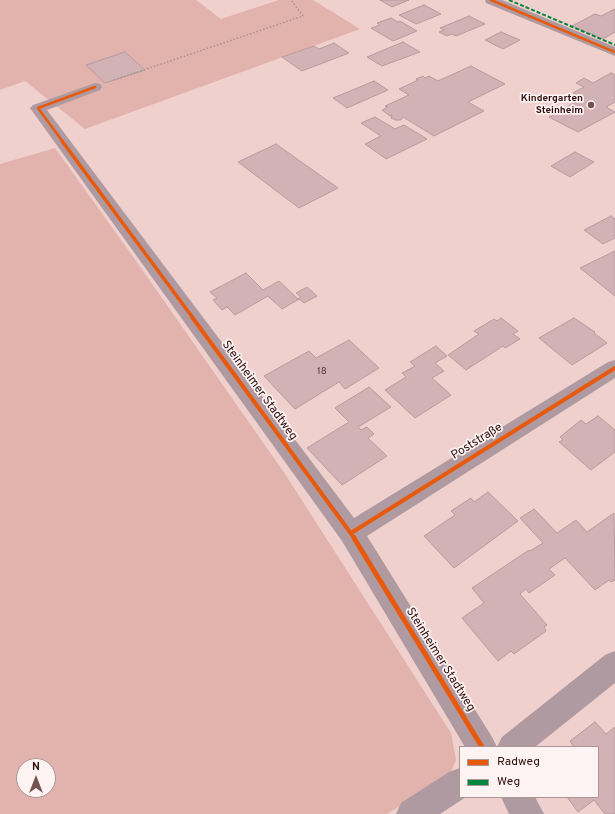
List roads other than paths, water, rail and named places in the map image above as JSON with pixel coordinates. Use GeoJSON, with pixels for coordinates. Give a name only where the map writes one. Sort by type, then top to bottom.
{"type":"FeatureCollection","features":[{"type":"Feature","properties":{"kind":"street"},"geometry":{"type":"LineString","coordinates":[[491,0],[615,52]]}},
{"type":"Feature","properties":{"kind":"street","name":"Steinheimer Stadtweg"},"geometry":{"type":"LineString","coordinates":[[95,87],[38,108],[350,533],[481,746]]}},
{"type":"Feature","properties":{"kind":"street","name":"Poststraße"},"geometry":{"type":"LineString","coordinates":[[350,533],[615,368]]}},
{"type":"Feature","properties":{"kind":"street"},"geometry":{"type":"LineString","coordinates":[[513,746],[615,665]]}},
{"type":"Feature","properties":{"kind":"street"},"geometry":{"type":"LineString","coordinates":[[412,814],[459,784]]}},
{"type":"Feature","properties":{"kind":"street"},"geometry":{"type":"LineString","coordinates":[[517,798],[528,814]]}},
{"type":"Feature","properties":{"kind":"place","name":"Kindergarten Steinheim"},"geometry":{"type":"Point","coordinates":[591,105]}}]}
